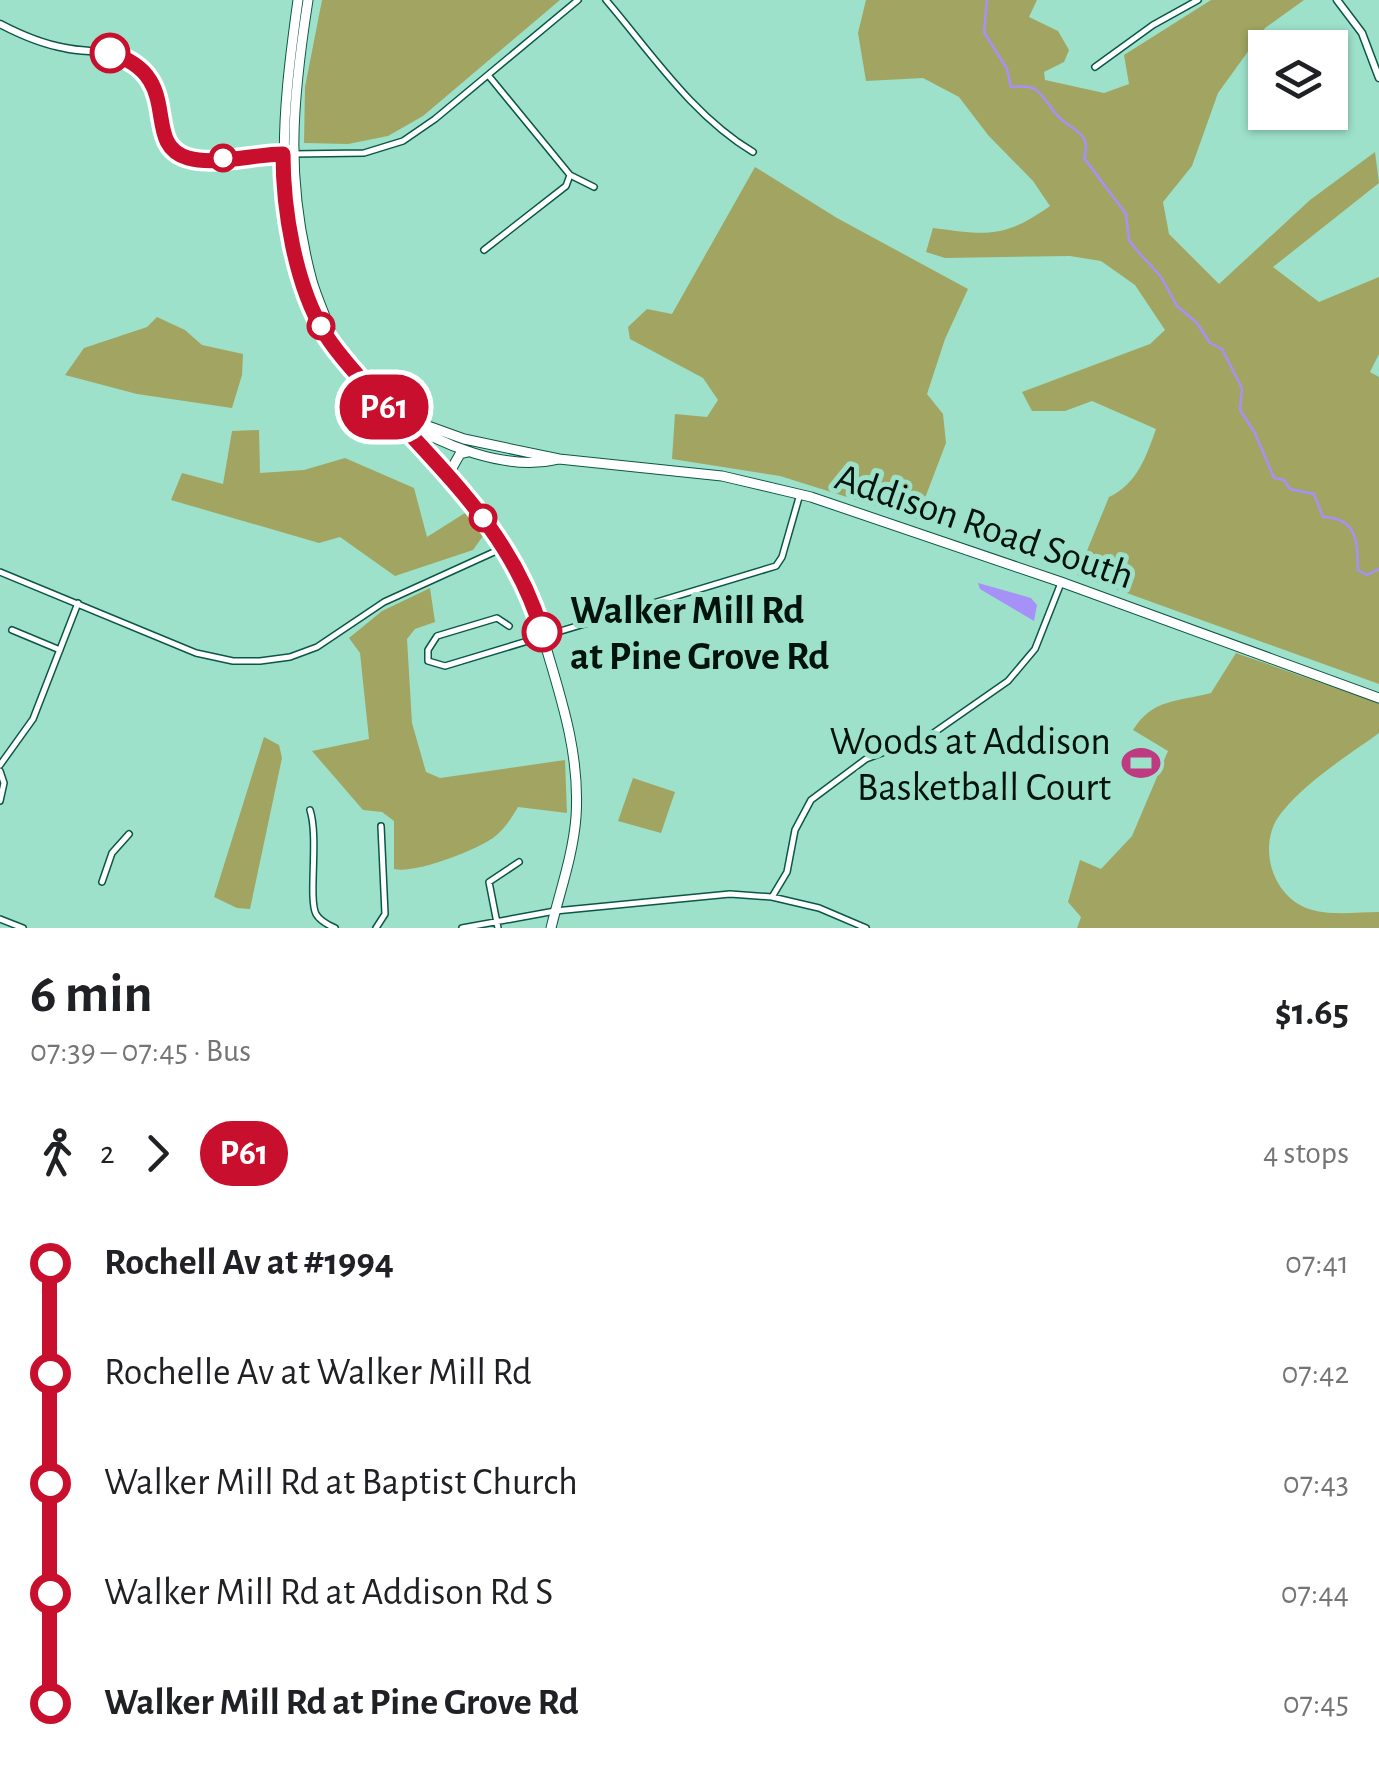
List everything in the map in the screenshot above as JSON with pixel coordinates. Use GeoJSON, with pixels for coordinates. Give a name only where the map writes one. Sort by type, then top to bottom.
{"type":"FeatureCollection","features":[{"type":"Feature","properties":{"kind":"main road"},"geometry":{"type":"LineString","coordinates":[[298,0],[287,86],[285,199],[298,263],[324,333],[377,399],[448,475],[504,548],[529,590],[566,716],[576,773],[574,835],[552,928]]}},
{"type":"Feature","properties":{"kind":"main road"},"geometry":{"type":"LineString","coordinates":[[287,154],[308,0]]}},
{"type":"Feature","properties":{"kind":"main road","name":"Addison Road South"},"geometry":{"type":"LineString","coordinates":[[377,399],[425,434],[450,440],[559,459],[722,476],[800,494],[1061,582],[1379,698]]}},
{"type":"Feature","properties":{"kind":"main road"},"geometry":{"type":"LineString","coordinates":[[448,475],[444,458],[450,440]]}},
{"type":"Feature","properties":{"kind":"main road","name":"Addison Road South"},"geometry":{"type":"LineString","coordinates":[[450,440],[469,452],[529,461],[559,459]]}},
{"type":"Feature","properties":{"kind":"main road"},"geometry":{"type":"LineString","coordinates":[[448,475],[460,454],[469,452]]}},
{"type":"Feature","properties":{"kind":"street"},"geometry":{"type":"LineString","coordinates":[[0,24],[51,46],[110,53],[136,64],[155,86],[165,136],[185,157],[202,160],[348,154],[392,146],[424,127],[578,0]]}},
{"type":"Feature","properties":{"kind":"street"},"geometry":{"type":"LineString","coordinates":[[606,0],[698,110],[754,152]]}},
{"type":"Feature","properties":{"kind":"street"},"geometry":{"type":"LineString","coordinates":[[1096,67],[1152,25],[1198,0]]}},
{"type":"Feature","properties":{"kind":"street"},"geometry":{"type":"LineString","coordinates":[[1337,0],[1362,33],[1379,78]]}},
{"type":"Feature","properties":{"kind":"street"},"geometry":{"type":"LineString","coordinates":[[488,76],[570,176],[594,188]]}},
{"type":"Feature","properties":{"kind":"street"},"geometry":{"type":"LineString","coordinates":[[484,250],[566,186],[570,176]]}},
{"type":"Feature","properties":{"kind":"street"},"geometry":{"type":"LineString","coordinates":[[509,626],[497,618],[437,636],[428,650],[428,661],[446,666],[777,565],[800,494]]}},
{"type":"Feature","properties":{"kind":"street"},"geometry":{"type":"LineString","coordinates":[[0,572],[196,653],[233,661],[278,659],[333,639],[384,602],[504,548]]}},
{"type":"Feature","properties":{"kind":"street"},"geometry":{"type":"LineString","coordinates":[[772,898],[787,872],[795,830],[811,800],[866,759],[932,734],[1008,681],[1036,649],[1061,582]]}},
{"type":"Feature","properties":{"kind":"street"},"geometry":{"type":"LineString","coordinates":[[0,801],[4,784],[0,768],[30,724],[78,603]]}},
{"type":"Feature","properties":{"kind":"street"},"geometry":{"type":"LineString","coordinates":[[12,630],[60,650]]}},
{"type":"Feature","properties":{"kind":"street"},"geometry":{"type":"LineString","coordinates":[[310,810],[315,828],[314,906],[320,918],[335,928]]}},
{"type":"Feature","properties":{"kind":"street"},"geometry":{"type":"LineString","coordinates":[[376,928],[385,914],[382,826]]}},
{"type":"Feature","properties":{"kind":"street"},"geometry":{"type":"LineString","coordinates":[[102,882],[112,853],[129,834]]}},
{"type":"Feature","properties":{"kind":"street"},"geometry":{"type":"LineString","coordinates":[[497,925],[489,884],[519,862]]}},
{"type":"Feature","properties":{"kind":"street"},"geometry":{"type":"LineString","coordinates":[[462,928],[497,925],[555,910],[730,894],[819,908],[866,928]]}},
{"type":"Feature","properties":{"kind":"street"},"geometry":{"type":"LineString","coordinates":[[0,919],[23,928]]}},
{"type":"Feature","properties":{"kind":"green space"},"geometry":{"type":"Polygon","coordinates":[[[322,0],[560,0],[423,116],[388,136],[348,144],[304,143],[305,87],[322,0]]]}},
{"type":"Feature","properties":{"kind":"green space"},"geometry":{"type":"Polygon","coordinates":[[[866,0],[1037,0],[1029,17],[1058,31],[1069,50],[1064,62],[1044,72],[1045,80],[1104,93],[1129,84],[1124,55],[1211,0],[1304,0],[1264,30],[1248,30],[1248,52],[1218,93],[1192,166],[1163,202],[1169,234],[1219,284],[1310,200],[1375,152],[1379,183],[1273,267],[1319,302],[1379,277],[1379,354],[1370,372],[1379,377],[1379,684],[1077,575],[1109,497],[1134,477],[1156,429],[1092,401],[1065,411],[1032,411],[1022,392],[1150,344],[1165,330],[1135,285],[1101,261],[1070,256],[945,258],[926,252],[933,228],[994,232],[1020,224],[1050,206],[959,97],[923,78],[866,81],[858,33],[866,0]]]}},
{"type":"Feature","properties":{"kind":"green space"},"geometry":{"type":"Polygon","coordinates":[[[755,167],[837,218],[968,289],[945,339],[927,394],[943,414],[946,443],[917,519],[780,476],[672,459],[675,414],[707,417],[718,400],[703,378],[630,339],[628,327],[647,309],[672,314],[755,167]]]}},
{"type":"Feature","properties":{"kind":"green space"},"geometry":{"type":"Polygon","coordinates":[[[157,317],[185,330],[202,345],[243,354],[242,375],[232,408],[137,394],[65,375],[84,348],[147,327],[157,317]]]}},
{"type":"Feature","properties":{"kind":"green space"},"geometry":{"type":"Polygon","coordinates":[[[259,430],[260,473],[304,470],[345,458],[414,488],[427,537],[465,513],[483,536],[473,550],[395,576],[340,537],[319,543],[171,500],[182,473],[223,484],[232,431],[259,430]]]}},
{"type":"Feature","properties":{"kind":"green space"},"geometry":{"type":"Polygon","coordinates":[[[430,588],[435,622],[415,629],[407,639],[412,723],[426,772],[440,778],[565,760],[567,813],[518,807],[501,831],[484,843],[430,865],[394,869],[394,821],[382,812],[363,810],[312,751],[369,739],[360,653],[349,638],[382,611],[430,588]]]}},
{"type":"Feature","properties":{"kind":"green space"},"geometry":{"type":"Polygon","coordinates":[[[1236,653],[1379,703],[1379,733],[1292,800],[1274,825],[1269,853],[1277,881],[1296,902],[1325,912],[1379,912],[1379,928],[1077,928],[1081,917],[1068,902],[1080,860],[1101,869],[1132,836],[1168,751],[1133,730],[1158,707],[1211,693],[1236,653]]]}},
{"type":"Feature","properties":{"kind":"green space"},"geometry":{"type":"Polygon","coordinates":[[[264,737],[279,745],[282,758],[250,909],[237,908],[214,897],[264,737]]]}},
{"type":"Feature","properties":{"kind":"green space"},"geometry":{"type":"Polygon","coordinates":[[[633,778],[675,792],[661,833],[618,821],[633,778]]]}},
{"type":"Feature","properties":{"kind":"shaded area"},"geometry":{"type":"Polygon","coordinates":[[[978,583],[1031,598],[1037,605],[1034,621],[980,589],[978,583]]]}},
{"type":"Feature","properties":{"kind":"waterway"},"geometry":{"type":"LineString","coordinates":[[987,0],[984,32],[1007,69],[1011,87],[1034,89],[1083,137],[1084,158],[1126,214],[1129,240],[1161,277],[1177,306],[1197,323],[1210,343],[1222,349],[1242,388],[1240,410],[1255,433],[1274,478],[1284,480],[1290,489],[1314,494],[1323,517],[1335,518],[1349,527],[1356,541],[1358,570],[1367,575],[1379,569]]}},
{"type":"Feature","properties":{"kind":"bus line","name":"P61"},"geometry":{"type":"LineString","coordinates":[[110,53],[136,64],[152,80],[165,136],[180,154],[202,160],[283,154],[291,233],[324,333],[496,534],[529,590],[542,632]]}},
{"type":"Feature","properties":{"kind":"place","name":"Walker Mill Rd at Pine Grove Rd"},"geometry":{"type":"Point","coordinates":[542,632]}},
{"type":"Feature","properties":{"kind":"place","name":"Woods at Addison Basketball Court"},"geometry":{"type":"Point","coordinates":[1141,763]}}]}
